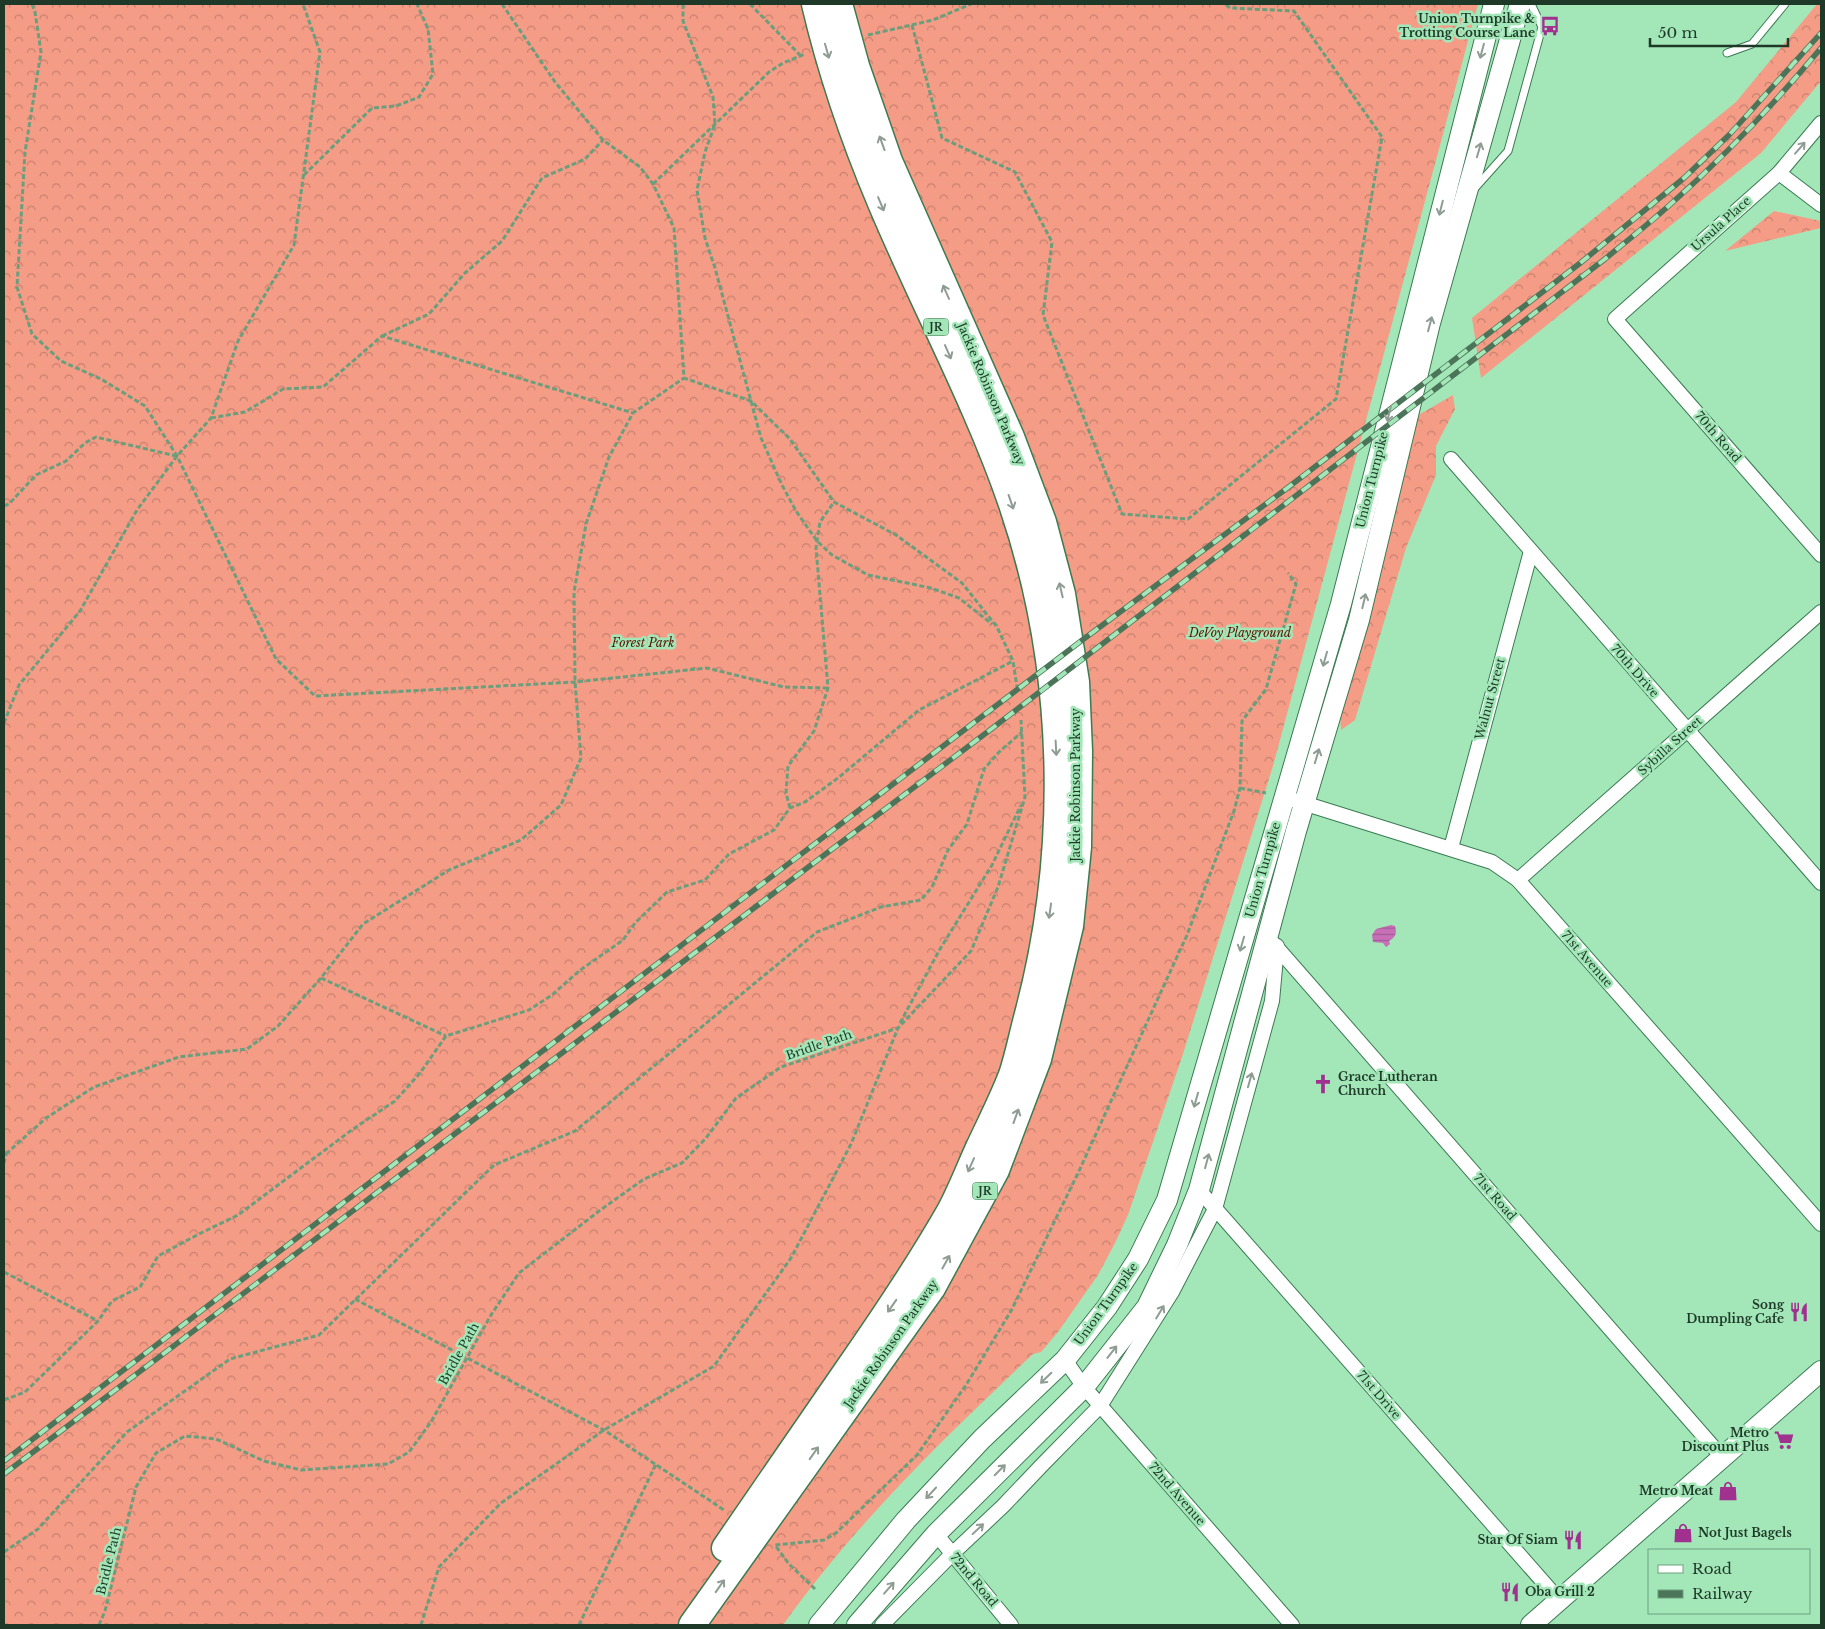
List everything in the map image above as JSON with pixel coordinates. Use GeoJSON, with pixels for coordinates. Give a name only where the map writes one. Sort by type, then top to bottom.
{"type":"FeatureCollection","features":[{"type":"Feature","properties":{"kind":"highway","name":"Jackie Robinson Parkway"},"geometry":{"type":"LineString","coordinates":[[672,1625],[907,1284],[952,1209],[1012,1074],[1036,986],[1050,911],[1057,840],[1058,773],[1054,700],[1043,626],[1028,560],[1012,505],[990,446],[894,234],[865,164],[835,78],[815,4]]}},
{"type":"Feature","properties":{"kind":"highway","name":"Jackie Robinson Parkway"},"geometry":{"type":"LineString","coordinates":[[692,1625],[932,1288],[996,1170],[1038,1059],[1070,926],[1078,847],[1079,751],[1076,682],[1062,594],[1043,522],[1011,438],[889,161],[861,82],[839,4]]}},
{"type":"Feature","properties":{"kind":"main road","name":"Union Turnpike"},"geometry":{"type":"LineString","coordinates":[[819,1625],[906,1520],[982,1439],[1065,1360],[1107,1307],[1138,1259],[1167,1200],[1276,795],[1341,604],[1494,4]]}},
{"type":"Feature","properties":{"kind":"main road","name":"Union Turnpike"},"geometry":{"type":"LineString","coordinates":[[857,1625],[936,1534],[1084,1386],[1147,1307],[1177,1245],[1199,1190],[1272,942],[1303,803],[1359,620],[1430,323],[1520,4]]}},
{"type":"Feature","properties":{"kind":"main road"},"geometry":{"type":"LineString","coordinates":[[1530,1625],[1821,1371]]}},
{"type":"Feature","properties":{"kind":"street","name":"Ursula Place"},"geometry":{"type":"LineString","coordinates":[[1615,319],[1778,173],[1821,124]]}},
{"type":"Feature","properties":{"kind":"street"},"geometry":{"type":"LineString","coordinates":[[1778,173],[1821,205]]}},
{"type":"Feature","properties":{"kind":"street","name":"70th Road"},"geometry":{"type":"LineString","coordinates":[[1615,319],[1821,555]]}},
{"type":"Feature","properties":{"kind":"street","name":"70th Drive"},"geometry":{"type":"LineString","coordinates":[[1450,459],[1821,883]]}},
{"type":"Feature","properties":{"kind":"street","name":"Walnut Street"},"geometry":{"type":"LineString","coordinates":[[1451,848],[1531,551]]}},
{"type":"Feature","properties":{"kind":"street","name":"Sybilla Street"},"geometry":{"type":"LineString","coordinates":[[1518,880],[1821,612]]}},
{"type":"Feature","properties":{"kind":"street","name":"71st Avenue"},"geometry":{"type":"LineString","coordinates":[[1276,795],[1492,862],[1518,880],[1821,1224]]}},
{"type":"Feature","properties":{"kind":"street","name":"Union Turnpike"},"geometry":{"type":"LineString","coordinates":[[882,1625],[952,1554],[1003,1506],[1100,1406],[1172,1292],[1215,1209],[1272,1001],[1272,942]]}},
{"type":"Feature","properties":{"kind":"street","name":"71st Road"},"geometry":{"type":"LineString","coordinates":[[1272,942],[1722,1457]]}},
{"type":"Feature","properties":{"kind":"street","name":"71st Drive"},"geometry":{"type":"LineString","coordinates":[[1199,1190],[1560,1600]]}},
{"type":"Feature","properties":{"kind":"street","name":"72nd Avenue"},"geometry":{"type":"LineString","coordinates":[[1065,1360],[1100,1406],[1292,1625]]}},
{"type":"Feature","properties":{"kind":"street","name":"72nd Road"},"geometry":{"type":"LineString","coordinates":[[936,1534],[1011,1625]]}},
{"type":"Feature","properties":{"kind":"lane"},"geometry":{"type":"LineString","coordinates":[[1466,197],[1508,151],[1542,27],[1531,4]]}},
{"type":"Feature","properties":{"kind":"lane"},"geometry":{"type":"LineString","coordinates":[[1727,53],[1752,44],[1785,4]]}},
{"type":"Feature","properties":{"kind":"path"},"geometry":{"type":"LineString","coordinates":[[32,4],[41,52],[25,152],[17,287],[32,334],[61,361],[101,379],[145,406],[177,456],[276,659],[315,696],[575,682],[707,668],[784,687],[828,688]]}},
{"type":"Feature","properties":{"kind":"path"},"geometry":{"type":"LineString","coordinates":[[4,723],[19,684],[80,611],[137,510],[177,456],[211,418],[238,341],[294,245],[320,52],[303,4]]}},
{"type":"Feature","properties":{"kind":"path"},"geometry":{"type":"LineString","coordinates":[[304,176],[372,108],[396,106],[419,97],[433,74],[428,29],[416,4]]}},
{"type":"Feature","properties":{"kind":"path"},"geometry":{"type":"LineString","coordinates":[[502,4],[555,82],[604,140],[640,167],[653,184],[674,228],[684,378]]}},
{"type":"Feature","properties":{"kind":"path"},"geometry":{"type":"LineString","coordinates":[[683,4],[683,21],[713,97],[715,124],[705,152],[697,190],[705,238],[715,268],[760,438],[782,485],[796,511],[817,541],[832,555],[868,575],[931,588],[959,598],[997,627]]}},
{"type":"Feature","properties":{"kind":"path"},"geometry":{"type":"LineString","coordinates":[[750,4],[800,55]]}},
{"type":"Feature","properties":{"kind":"path"},"geometry":{"type":"LineString","coordinates":[[860,36],[933,20],[971,4]]}},
{"type":"Feature","properties":{"kind":"path"},"geometry":{"type":"LineString","coordinates":[[912,25],[942,138],[1015,172],[1052,242],[1043,315],[1122,514],[1188,519],[1336,399],[1382,137],[1294,11],[1230,8],[1225,4]]}},
{"type":"Feature","properties":{"kind":"path"},"geometry":{"type":"LineString","coordinates":[[653,184],[775,67],[807,53]]}},
{"type":"Feature","properties":{"kind":"path"},"geometry":{"type":"LineString","coordinates":[[211,418],[245,412],[283,389],[323,387],[382,336],[429,314],[465,272],[502,241],[542,178],[585,159],[604,140]]}},
{"type":"Feature","properties":{"kind":"path"},"geometry":{"type":"LineString","coordinates":[[382,336],[633,412]]}},
{"type":"Feature","properties":{"kind":"path"},"geometry":{"type":"LineString","coordinates":[[684,378],[751,401],[790,439],[834,502],[896,535],[962,583],[997,627],[1013,661],[1017,687]]}},
{"type":"Feature","properties":{"kind":"path"},"geometry":{"type":"LineString","coordinates":[[4,1164],[5,1153],[46,1118],[94,1087],[178,1057],[247,1048],[278,1026],[320,978],[363,924],[449,870],[521,840],[562,805],[581,758],[575,682],[574,592],[586,524],[609,457],[633,412],[684,378]]}},
{"type":"Feature","properties":{"kind":"path"},"geometry":{"type":"LineString","coordinates":[[4,506],[9,504],[36,475],[66,461],[85,443],[96,437],[177,456]]}},
{"type":"Feature","properties":{"kind":"path"},"geometry":{"type":"LineString","coordinates":[[790,808],[786,792],[788,766],[814,731],[828,688],[816,548],[820,522],[834,502]]}},
{"type":"Feature","properties":{"kind":"path"},"geometry":{"type":"LineString","coordinates":[[815,1589],[789,1564],[775,1545],[824,1540],[836,1534],[918,1455],[966,1385],[1012,1311],[1079,1171],[1187,935],[1234,811],[1240,788],[1242,721],[1266,689],[1296,584],[1288,573]]}},
{"type":"Feature","properties":{"kind":"path"},"geometry":{"type":"LineString","coordinates":[[4,1400],[25,1392],[98,1321],[112,1301],[140,1287],[158,1256],[238,1216],[353,1129],[395,1101],[420,1073],[446,1036],[529,1010],[552,995],[578,971],[623,940],[635,922],[667,892],[705,880],[729,854],[774,830],[790,808],[805,802],[838,778],[919,710],[1013,661]]}},
{"type":"Feature","properties":{"kind":"path"},"geometry":{"type":"LineString","coordinates":[[898,1028],[971,951],[998,887],[1025,796],[1021,720]]}},
{"type":"Feature","properties":{"kind":"path"},"geometry":{"type":"LineString","coordinates":[[4,1552],[38,1529],[127,1432],[230,1359],[319,1335],[494,1165],[575,1132],[817,932],[881,907],[921,900],[932,887],[948,850],[967,824],[976,789],[984,769],[1022,731]]}},
{"type":"Feature","properties":{"kind":"path"},"geometry":{"type":"LineString","coordinates":[[1240,788],[1276,795]]}},
{"type":"Feature","properties":{"kind":"path"},"geometry":{"type":"LineString","coordinates":[[421,1625],[439,1567],[501,1503],[604,1430],[714,1366],[790,1258],[851,1144],[898,1028],[940,949],[992,865],[1025,796]]}},
{"type":"Feature","properties":{"kind":"path"},"geometry":{"type":"LineString","coordinates":[[320,978],[446,1036]]}},
{"type":"Feature","properties":{"kind":"path","name":"Bridle Path"},"geometry":{"type":"LineString","coordinates":[[99,1625],[105,1611],[136,1487],[156,1452],[185,1436],[216,1439],[264,1461],[301,1470],[388,1464],[409,1452],[431,1422],[491,1315],[519,1273],[644,1179],[682,1163],[706,1138],[736,1098],[781,1067],[898,1028]]}},
{"type":"Feature","properties":{"kind":"path"},"geometry":{"type":"LineString","coordinates":[[4,1272],[98,1321]]}},
{"type":"Feature","properties":{"kind":"path"},"geometry":{"type":"LineString","coordinates":[[355,1299],[604,1430],[726,1511]]}},
{"type":"Feature","properties":{"kind":"path"},"geometry":{"type":"LineString","coordinates":[[579,1625],[656,1464]]}},
{"type":"Feature","properties":{"kind":"green space","name":"Forest Park"},"geometry":{"type":"Polygon","coordinates":[[[4,4],[1478,4],[1273,766],[1182,1057],[1128,1215],[1098,1275],[1058,1332],[1041,1352],[1033,1354],[933,1450],[870,1517],[783,1625],[4,1625],[4,4]]]}},
{"type":"Feature","properties":{"kind":"green space"},"geometry":{"type":"Polygon","coordinates":[[[1817,4],[1821,4],[1821,81],[1761,153],[1481,378],[1472,318],[1736,102],[1817,4]]]}},
{"type":"Feature","properties":{"kind":"green space"},"geometry":{"type":"Polygon","coordinates":[[[1774,211],[1821,221],[1821,228],[1725,251],[1774,211]]]}},
{"type":"Feature","properties":{"kind":"green space"},"geometry":{"type":"Polygon","coordinates":[[[1453,395],[1455,409],[1436,446],[1436,475],[1406,548],[1355,720],[1341,730],[1340,715],[1384,559],[1415,417],[1453,395]]]}},
{"type":"Feature","properties":{"kind":"shaded area"},"geometry":{"type":"Polygon","coordinates":[[[1391,925],[1395,926],[1396,933],[1389,941],[1390,944],[1386,947],[1383,943],[1373,942],[1372,935],[1376,929],[1391,925]]]}},
{"type":"Feature","properties":{"kind":"railway"},"geometry":{"type":"LineString","coordinates":[[4,1461],[1085,638],[1286,489],[1579,264],[1684,178],[1730,134],[1821,33]]}},
{"type":"Feature","properties":{"kind":"railway"},"geometry":{"type":"LineString","coordinates":[[4,1474],[990,730],[1605,259],[1665,209],[1712,166],[1768,109],[1821,48]]}},
{"type":"Feature","properties":{"kind":"place","name":"Union Turnpike & Trotting Course Lane"},"geometry":{"type":"Point","coordinates":[1550,26]}},
{"type":"Feature","properties":{"kind":"place","name":"Grace Lutheran Church"},"geometry":{"type":"Point","coordinates":[1323,1084]}},
{"type":"Feature","properties":{"kind":"place","name":"Song Dumpling Cafe"},"geometry":{"type":"Point","coordinates":[1799,1312]}},
{"type":"Feature","properties":{"kind":"place","name":"Metro Discount Plus"},"geometry":{"type":"Point","coordinates":[1784,1440]}},
{"type":"Feature","properties":{"kind":"place","name":"Metro Meat"},"geometry":{"type":"Point","coordinates":[1728,1491]}},
{"type":"Feature","properties":{"kind":"place","name":"Not Just Bagels"},"geometry":{"type":"Point","coordinates":[1683,1533]}},
{"type":"Feature","properties":{"kind":"place","name":"Star Of Siam"},"geometry":{"type":"Point","coordinates":[1573,1540]}},
{"type":"Feature","properties":{"kind":"place","name":"Oba Grill 2"},"geometry":{"type":"Point","coordinates":[1510,1592]}},
{"type":"Feature","properties":{"kind":"park label","name":"DeVoy Playground"},"geometry":{"type":"Point","coordinates":[1240,633]}}]}
